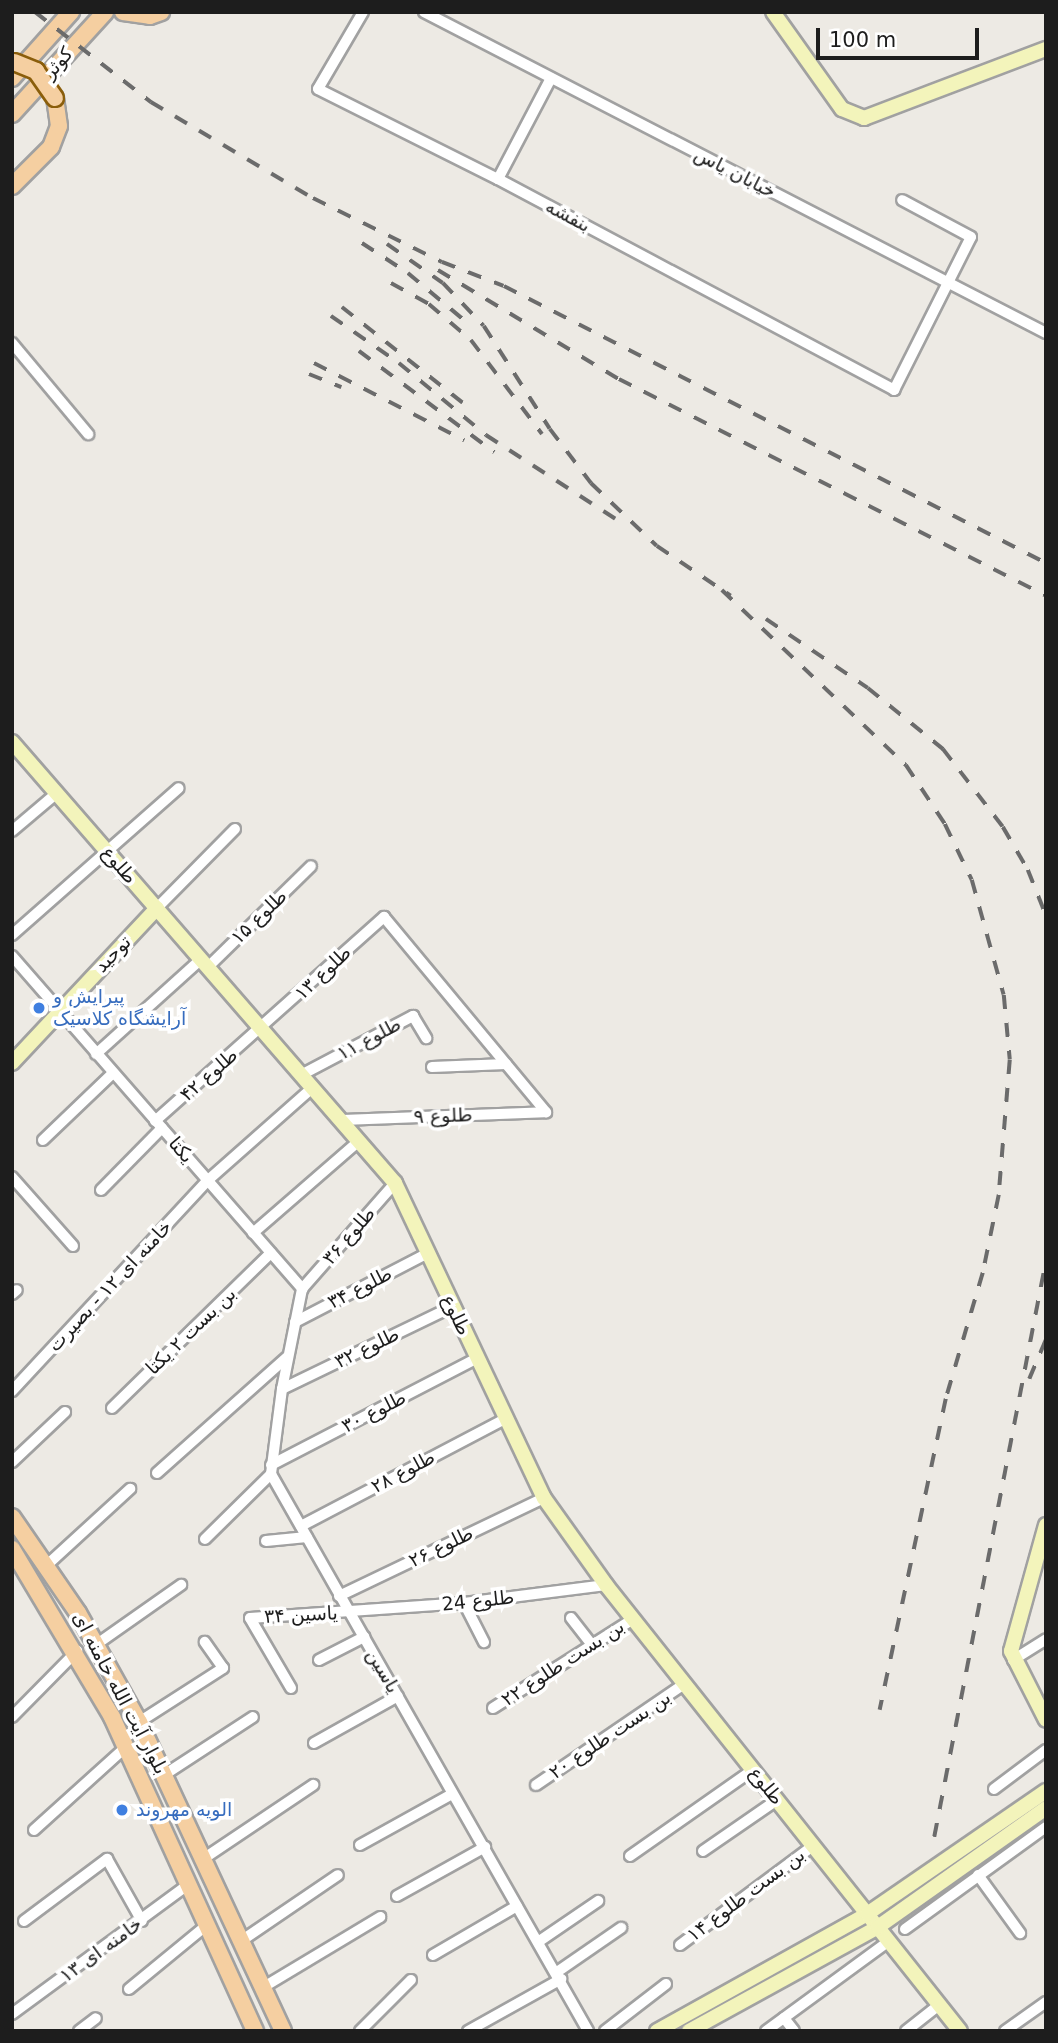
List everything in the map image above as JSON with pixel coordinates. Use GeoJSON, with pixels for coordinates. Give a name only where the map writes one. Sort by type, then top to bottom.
{"type":"FeatureCollection","features":[{"type":"Feature","properties":{"kind":"main road","name":"کوثر"},"geometry":{"type":"LineString","coordinates":[[13,67],[71,12]]}},
{"type":"Feature","properties":{"kind":"main road","name":"کوثر"},"geometry":{"type":"LineString","coordinates":[[12,114],[105,12]]}},
{"type":"Feature","properties":{"kind":"main road"},"geometry":{"type":"LineString","coordinates":[[126,14],[160,12]]}},
{"type":"Feature","properties":{"kind":"main road"},"geometry":{"type":"LineString","coordinates":[[12,186],[51,147],[59,125],[55,98],[36,71],[13,67]]}},
{"type":"Feature","properties":{"kind":"main road","name":"بلوار آیت الله خامنه ای"},"geometry":{"type":"LineString","coordinates":[[12,1517],[47,1565],[97,1644],[139,1722],[283,2031]]}},
{"type":"Feature","properties":{"kind":"main road","name":"بلوار آیت الله خامنه ای"},"geometry":{"type":"LineString","coordinates":[[12,1549],[77,1651],[126,1747],[255,2031]]}},
{"type":"Feature","properties":{"kind":"main road"},"geometry":{"type":"LineString","coordinates":[[230,1973],[250,1962]]}},
{"type":"Feature","properties":{"kind":"street","name":"بنفشه"},"geometry":{"type":"LineString","coordinates":[[363,12],[318,89],[498,179],[894,390],[949,283]]}},
{"type":"Feature","properties":{"kind":"street","name":"خیابان یاس"},"geometry":{"type":"LineString","coordinates":[[424,12],[1046,333]]}},
{"type":"Feature","properties":{"kind":"street"},"geometry":{"type":"LineString","coordinates":[[773,12],[842,109],[864,118],[1046,49]]}},
{"type":"Feature","properties":{"kind":"street"},"geometry":{"type":"LineString","coordinates":[[498,179],[551,78]]}},
{"type":"Feature","properties":{"kind":"street"},"geometry":{"type":"LineString","coordinates":[[902,200],[971,237],[949,283]]}},
{"type":"Feature","properties":{"kind":"street"},"geometry":{"type":"LineString","coordinates":[[12,343],[88,434]]}},
{"type":"Feature","properties":{"kind":"street","name":"طلوع"},"geometry":{"type":"LineString","coordinates":[[12,742],[395,1183],[426,1254],[544,1498],[606,1585],[877,1927]]}},
{"type":"Feature","properties":{"kind":"street"},"geometry":{"type":"LineString","coordinates":[[12,935],[179,788]]}},
{"type":"Feature","properties":{"kind":"street"},"geometry":{"type":"LineString","coordinates":[[12,831],[57,793]]}},
{"type":"Feature","properties":{"kind":"street"},"geometry":{"type":"LineString","coordinates":[[157,908],[235,829]]}},
{"type":"Feature","properties":{"kind":"street","name":"طلوع ۱۵"},"geometry":{"type":"LineString","coordinates":[[96,1054],[204,963],[311,866]]}},
{"type":"Feature","properties":{"kind":"street","name":"توحید"},"geometry":{"type":"LineString","coordinates":[[12,1063],[157,908]]}},
{"type":"Feature","properties":{"kind":"street","name":"طلوع ۱۳"},"geometry":{"type":"LineString","coordinates":[[262,1030],[384,917],[506,1064]]}},
{"type":"Feature","properties":{"kind":"street"},"geometry":{"type":"LineString","coordinates":[[12,956],[59,1011]]}},
{"type":"Feature","properties":{"kind":"street","name":"یکتا"},"geometry":{"type":"LineString","coordinates":[[59,1011],[302,1289]]}},
{"type":"Feature","properties":{"kind":"street","name":"طلوع ۱۱"},"geometry":{"type":"LineString","coordinates":[[302,1075],[413,1016],[426,1038]]}},
{"type":"Feature","properties":{"kind":"street","name":"طلوع ۴۲"},"geometry":{"type":"LineString","coordinates":[[101,1190],[158,1125],[262,1030]]}},
{"type":"Feature","properties":{"kind":"street"},"geometry":{"type":"LineString","coordinates":[[432,1067],[506,1064]]}},
{"type":"Feature","properties":{"kind":"street","name":"طلوع ۹"},"geometry":{"type":"LineString","coordinates":[[341,1120],[546,1112],[506,1064]]}},
{"type":"Feature","properties":{"kind":"street"},"geometry":{"type":"LineString","coordinates":[[43,1140],[113,1073]]}},
{"type":"Feature","properties":{"kind":"street","name":"خامنه ای ۱۲ - بصیرت"},"geometry":{"type":"LineString","coordinates":[[12,1391],[208,1181],[312,1088]]}},
{"type":"Feature","properties":{"kind":"street"},"geometry":{"type":"LineString","coordinates":[[253,1233],[359,1141]]}},
{"type":"Feature","properties":{"kind":"street"},"geometry":{"type":"LineString","coordinates":[[12,1177],[73,1245]]}},
{"type":"Feature","properties":{"kind":"street","name":"طلوع ۳۶"},"geometry":{"type":"LineString","coordinates":[[302,1289],[395,1183]]}},
{"type":"Feature","properties":{"kind":"street","name":"بن بست ۲ یکتا"},"geometry":{"type":"LineString","coordinates":[[112,1408],[271,1253]]}},
{"type":"Feature","properties":{"kind":"street","name":"طلوع ۳۴"},"geometry":{"type":"LineString","coordinates":[[295,1322],[426,1254]]}},
{"type":"Feature","properties":{"kind":"street"},"geometry":{"type":"LineString","coordinates":[[271,1470],[287,1357],[302,1289]]}},
{"type":"Feature","properties":{"kind":"street","name":"طلوع ۳۲"},"geometry":{"type":"LineString","coordinates":[[282,1389],[452,1307]]}},
{"type":"Feature","properties":{"kind":"street"},"geometry":{"type":"LineString","coordinates":[[157,1474],[287,1357]]}},
{"type":"Feature","properties":{"kind":"street","name":"طلوع ۳۰"},"geometry":{"type":"LineString","coordinates":[[205,1539],[271,1470],[477,1358]]}},
{"type":"Feature","properties":{"kind":"street"},"geometry":{"type":"LineString","coordinates":[[12,1462],[65,1412]]}},
{"type":"Feature","properties":{"kind":"street","name":"طلوع ۲۸"},"geometry":{"type":"LineString","coordinates":[[300,1526],[505,1419]]}},
{"type":"Feature","properties":{"kind":"street","name":"یاسین"},"geometry":{"type":"LineString","coordinates":[[271,1470],[339,1596],[559,1976],[588,2031]]}},
{"type":"Feature","properties":{"kind":"street"},"geometry":{"type":"LineString","coordinates":[[47,1565],[130,1489]]}},
{"type":"Feature","properties":{"kind":"street","name":"طلوع ۲۶"},"geometry":{"type":"LineString","coordinates":[[339,1596],[544,1498]]}},
{"type":"Feature","properties":{"kind":"street"},"geometry":{"type":"LineString","coordinates":[[1046,1525],[1041,1551],[1012,1640],[1013,1660],[1046,1720]]}},
{"type":"Feature","properties":{"kind":"street"},"geometry":{"type":"LineString","coordinates":[[266,1541],[307,1537]]}},
{"type":"Feature","properties":{"kind":"street"},"geometry":{"type":"LineString","coordinates":[[97,1644],[181,1585]]}},
{"type":"Feature","properties":{"kind":"street","name":"طلوع 24"},"geometry":{"type":"LineString","coordinates":[[349,1612],[464,1603],[606,1585]]}},
{"type":"Feature","properties":{"kind":"street"},"geometry":{"type":"LineString","coordinates":[[464,1603],[484,1642]]}},
{"type":"Feature","properties":{"kind":"street","name":"یاسین ۳۴"},"geometry":{"type":"LineString","coordinates":[[290,1688],[250,1618],[349,1612]]}},
{"type":"Feature","properties":{"kind":"street"},"geometry":{"type":"LineString","coordinates":[[571,1618],[591,1644]]}},
{"type":"Feature","properties":{"kind":"street","name":"بن بست طلوع ۲۲"},"geometry":{"type":"LineString","coordinates":[[493,1708],[633,1619]]}},
{"type":"Feature","properties":{"kind":"street"},"geometry":{"type":"LineString","coordinates":[[319,1660],[364,1637]]}},
{"type":"Feature","properties":{"kind":"street"},"geometry":{"type":"LineString","coordinates":[[1013,1660],[1046,1639]]}},
{"type":"Feature","properties":{"kind":"street"},"geometry":{"type":"LineString","coordinates":[[139,1722],[223,1668],[205,1642]]}},
{"type":"Feature","properties":{"kind":"street"},"geometry":{"type":"LineString","coordinates":[[12,1717],[77,1651]]}},
{"type":"Feature","properties":{"kind":"street","name":"بن بست طلوع ۲۰"},"geometry":{"type":"LineString","coordinates":[[536,1785],[684,1684]]}},
{"type":"Feature","properties":{"kind":"street"},"geometry":{"type":"LineString","coordinates":[[314,1743],[398,1696]]}},
{"type":"Feature","properties":{"kind":"street"},"geometry":{"type":"LineString","coordinates":[[164,1775],[253,1717]]}},
{"type":"Feature","properties":{"kind":"street"},"geometry":{"type":"LineString","coordinates":[[34,1830],[126,1747]]}},
{"type":"Feature","properties":{"kind":"street"},"geometry":{"type":"LineString","coordinates":[[994,1789],[1046,1750]]}},
{"type":"Feature","properties":{"kind":"street"},"geometry":{"type":"LineString","coordinates":[[630,1856],[753,1770]]}},
{"type":"Feature","properties":{"kind":"street"},"geometry":{"type":"LineString","coordinates":[[203,1859],[313,1785]]}},
{"type":"Feature","properties":{"kind":"street"},"geometry":{"type":"LineString","coordinates":[[657,2031],[867,1914],[1046,1791]]}},
{"type":"Feature","properties":{"kind":"street"},"geometry":{"type":"LineString","coordinates":[[360,1845],[452,1794]]}},
{"type":"Feature","properties":{"kind":"street"},"geometry":{"type":"LineString","coordinates":[[704,1851],[777,1800]]}},
{"type":"Feature","properties":{"kind":"street"},"geometry":{"type":"LineString","coordinates":[[689,2031],[877,1927],[1046,1808]]}},
{"type":"Feature","properties":{"kind":"street"},"geometry":{"type":"LineString","coordinates":[[905,1929],[1042,1829],[1030,1819]]}},
{"type":"Feature","properties":{"kind":"street","name":"بن بست طلوع ۱۴"},"geometry":{"type":"LineString","coordinates":[[680,1945],[813,1846]]}},
{"type":"Feature","properties":{"kind":"street"},"geometry":{"type":"LineString","coordinates":[[397,1896],[485,1847]]}},
{"type":"Feature","properties":{"kind":"street"},"geometry":{"type":"LineString","coordinates":[[24,1921],[107,1859],[142,1921]]}},
{"type":"Feature","properties":{"kind":"street"},"geometry":{"type":"LineString","coordinates":[[241,1941],[338,1875]]}},
{"type":"Feature","properties":{"kind":"street"},"geometry":{"type":"LineString","coordinates":[[978,1875],[1020,1933]]}},
{"type":"Feature","properties":{"kind":"street","name":"خامنه ای ۱۳"},"geometry":{"type":"LineString","coordinates":[[12,2014],[189,1884]]}},
{"type":"Feature","properties":{"kind":"street"},"geometry":{"type":"LineString","coordinates":[[922,1896],[932,1909]]}},
{"type":"Feature","properties":{"kind":"street"},"geometry":{"type":"LineString","coordinates":[[538,1942],[598,1901]]}},
{"type":"Feature","properties":{"kind":"street"},"geometry":{"type":"LineString","coordinates":[[433,1955],[517,1906]]}},
{"type":"Feature","properties":{"kind":"street"},"geometry":{"type":"LineString","coordinates":[[262,1988],[380,1917]]}},
{"type":"Feature","properties":{"kind":"street"},"geometry":{"type":"LineString","coordinates":[[129,1989],[208,1924]]}},
{"type":"Feature","properties":{"kind":"street"},"geometry":{"type":"LineString","coordinates":[[877,1927],[960,2031]]}},
{"type":"Feature","properties":{"kind":"street"},"geometry":{"type":"LineString","coordinates":[[468,2031],[559,1976],[621,1928]]}},
{"type":"Feature","properties":{"kind":"street"},"geometry":{"type":"LineString","coordinates":[[766,2031],[889,1941]]}},
{"type":"Feature","properties":{"kind":"street"},"geometry":{"type":"LineString","coordinates":[[360,2031],[411,1980]]}},
{"type":"Feature","properties":{"kind":"street"},"geometry":{"type":"LineString","coordinates":[[605,2031],[666,1984]]}},
{"type":"Feature","properties":{"kind":"street"},"geometry":{"type":"LineString","coordinates":[[1005,2031],[1046,2002]]}},
{"type":"Feature","properties":{"kind":"street"},"geometry":{"type":"LineString","coordinates":[[906,2031],[939,2005]]}},
{"type":"Feature","properties":{"kind":"street"},"geometry":{"type":"LineString","coordinates":[[79,2031],[96,2018]]}},
{"type":"Feature","properties":{"kind":"street"},"geometry":{"type":"LineString","coordinates":[[784,2018],[794,2031]]}},
{"type":"Feature","properties":{"kind":"railway"},"geometry":{"type":"LineString","coordinates":[[35,12],[151,102],[313,198],[442,262],[504,286],[1046,563]]}},
{"type":"Feature","properties":{"kind":"railway"},"geometry":{"type":"LineString","coordinates":[[362,243],[408,273],[464,320]]}},
{"type":"Feature","properties":{"kind":"railway"},"geometry":{"type":"LineString","coordinates":[[387,244],[443,283],[484,326],[550,429],[591,483],[657,546],[731,596]]}},
{"type":"Feature","properties":{"kind":"railway"},"geometry":{"type":"LineString","coordinates":[[438,270],[619,379],[1046,596]]}},
{"type":"Feature","properties":{"kind":"railway"},"geometry":{"type":"LineString","coordinates":[[391,283],[429,304],[471,340],[542,434]]}},
{"type":"Feature","properties":{"kind":"railway"},"geometry":{"type":"LineString","coordinates":[[342,307],[463,403]]}},
{"type":"Feature","properties":{"kind":"railway"},"geometry":{"type":"LineString","coordinates":[[331,316],[399,363],[486,435],[622,523]]}},
{"type":"Feature","properties":{"kind":"railway"},"geometry":{"type":"LineString","coordinates":[[359,351],[494,452]]}},
{"type":"Feature","properties":{"kind":"railway"},"geometry":{"type":"LineString","coordinates":[[314,363],[464,440]]}},
{"type":"Feature","properties":{"kind":"railway"},"geometry":{"type":"LineString","coordinates":[[309,374],[342,387]]}},
{"type":"Feature","properties":{"kind":"railway"},"geometry":{"type":"LineString","coordinates":[[722,590],[906,765],[945,824],[972,880],[1004,995],[1010,1060],[999,1195],[983,1273],[946,1399],[880,1710]]}},
{"type":"Feature","properties":{"kind":"railway"},"geometry":{"type":"LineString","coordinates":[[766,619],[868,688],[943,749],[1003,827],[1028,870],[1046,915]]}},
{"type":"Feature","properties":{"kind":"railway"},"geometry":{"type":"LineString","coordinates":[[934,1837],[1046,1259]]}},
{"type":"Feature","properties":{"kind":"railway"},"geometry":{"type":"LineString","coordinates":[[1029,1379],[1046,1339]]}},
{"type":"Feature","properties":{"kind":"place","name":"پیرایش و آرایشگاه کلاسیک"},"geometry":{"type":"Point","coordinates":[39,1008]}},
{"type":"Feature","properties":{"kind":"place","name":"الویه مهروند"},"geometry":{"type":"Point","coordinates":[122,1810]}}]}
